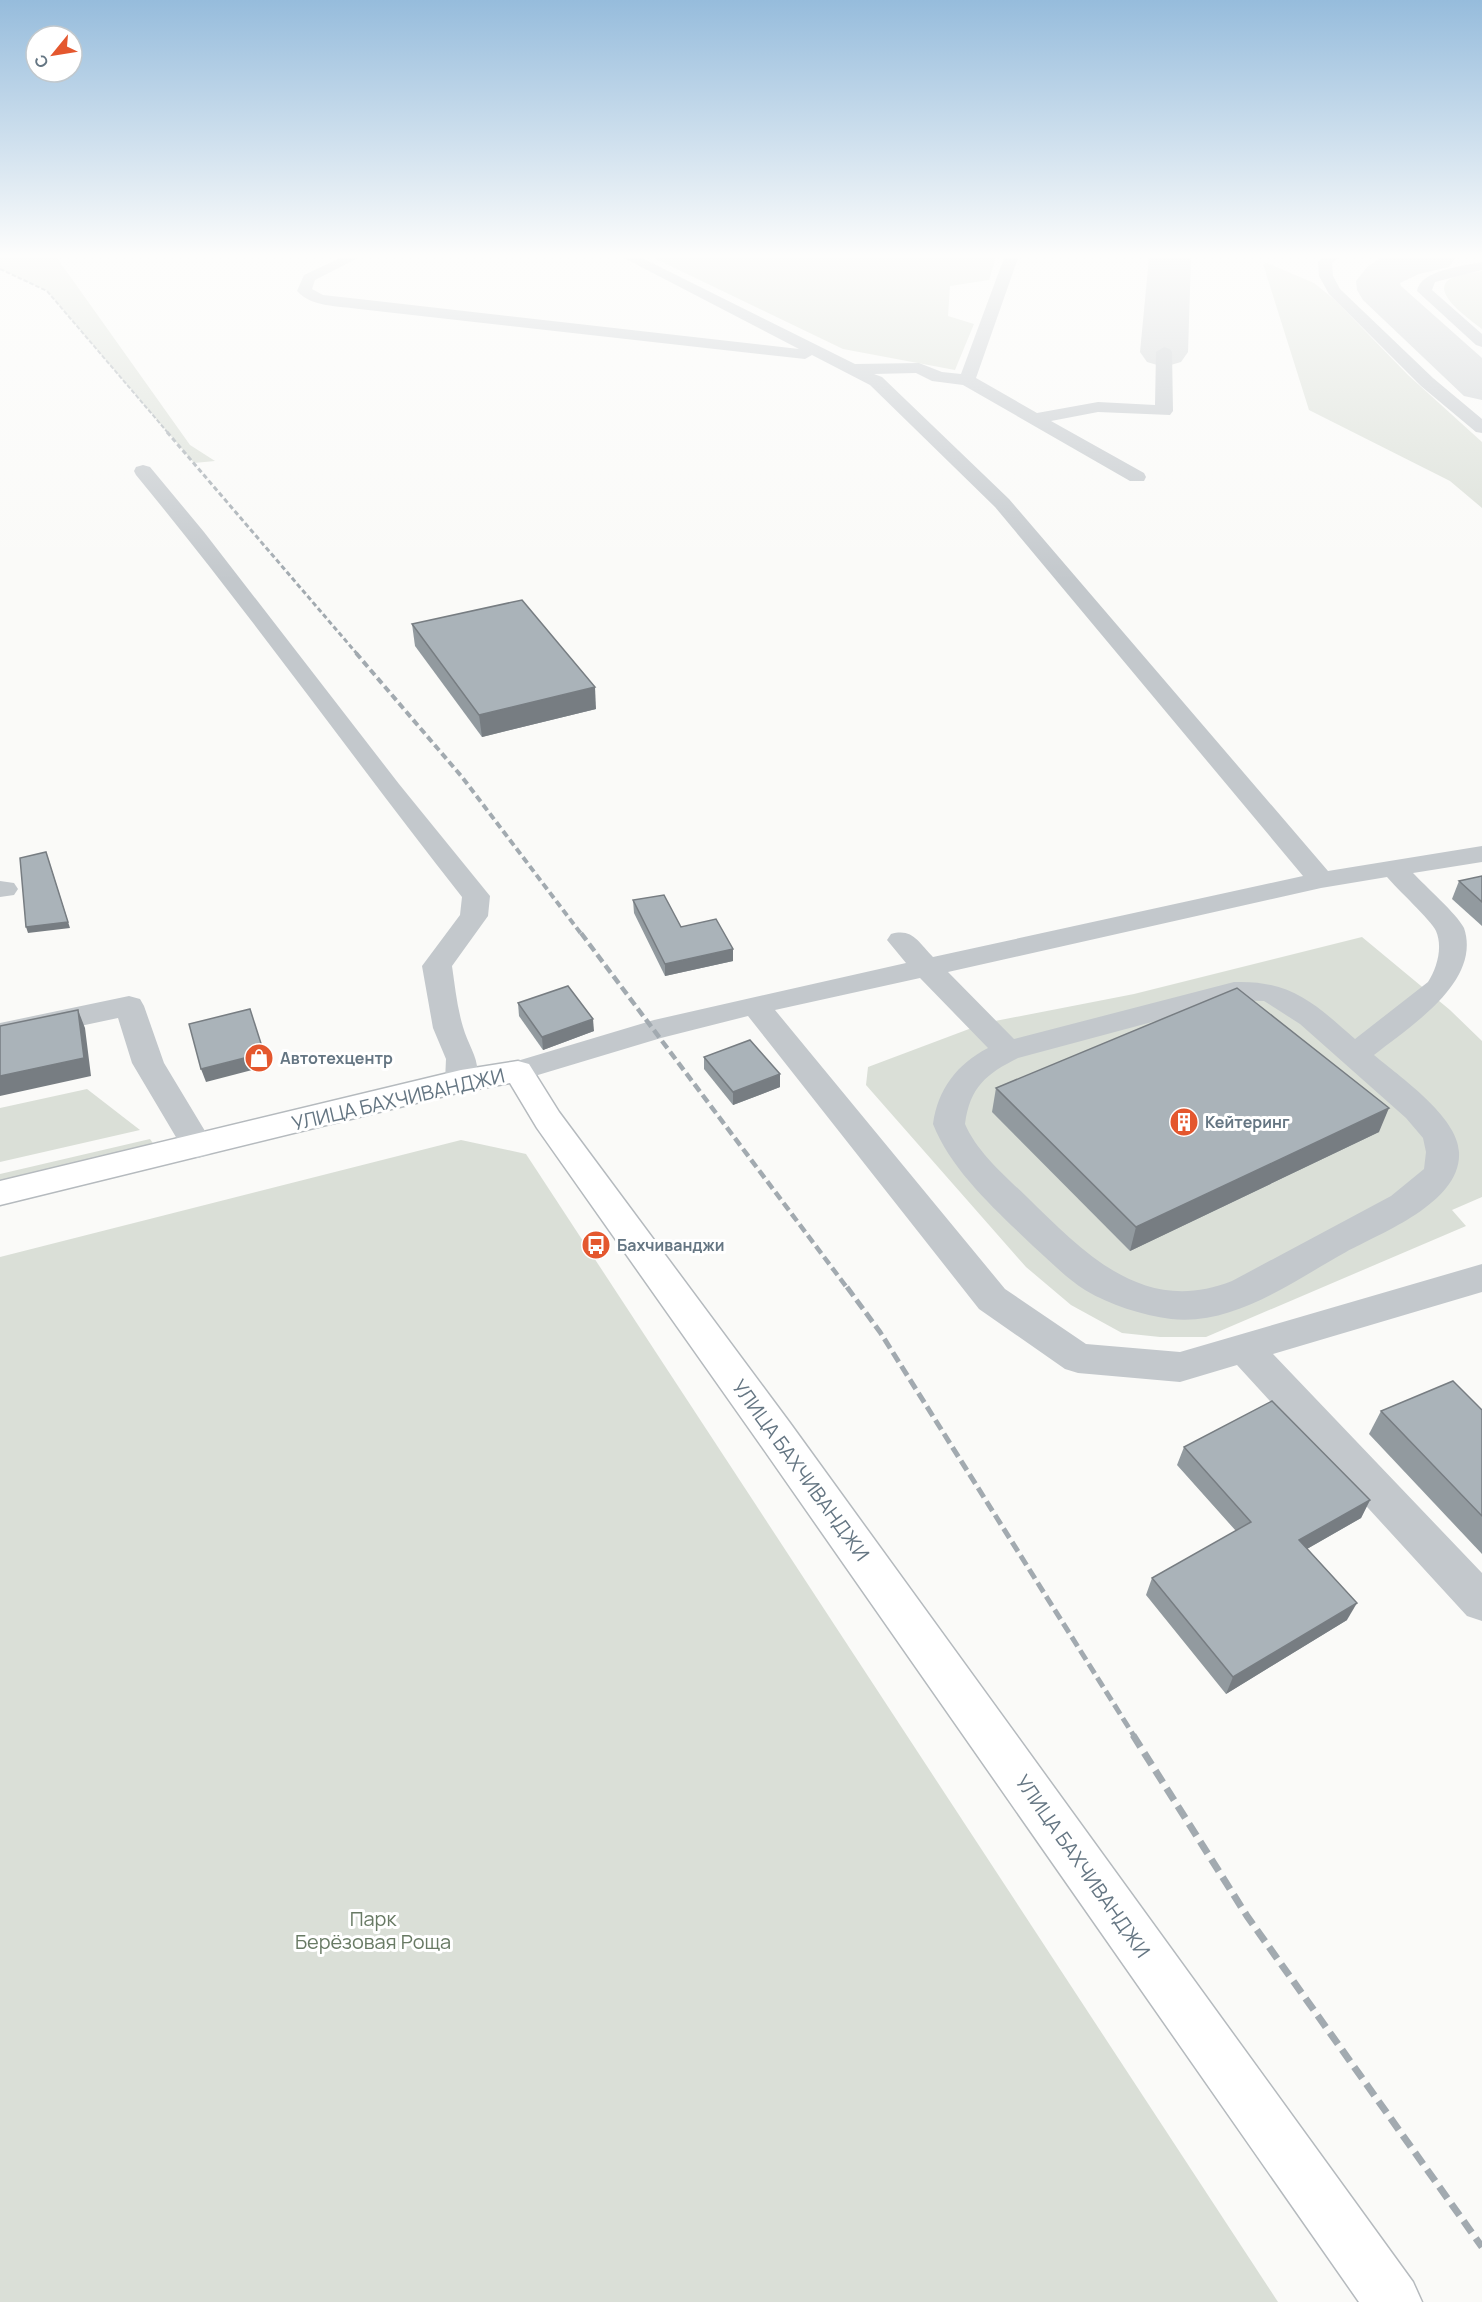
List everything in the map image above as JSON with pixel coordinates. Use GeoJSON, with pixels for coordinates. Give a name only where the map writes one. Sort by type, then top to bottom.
{"type":"FeatureCollection","features":[{"type":"Feature","properties":{"kind":"main road","name":"УЛИЦА БАХЧИВАНДЖИ"},"geometry":{"type":"LineString","coordinates":[[0,1193],[460,1081],[518,1071],[548,1120],[783,1445],[1393,2302]]}},
{"type":"Feature","properties":{"kind":"lane"},"geometry":{"type":"LineString","coordinates":[[847,365],[876,381],[1002,503],[1321,880]]}},
{"type":"Feature","properties":{"kind":"lane"},"geometry":{"type":"LineString","coordinates":[[967,380],[972,365]]}},
{"type":"Feature","properties":{"kind":"lane"},"geometry":{"type":"LineString","coordinates":[[1036,418],[1098,407],[1164,411],[1164,365]]}},
{"type":"Feature","properties":{"kind":"lane"},"geometry":{"type":"LineString","coordinates":[[1410,365],[1482,428]]}},
{"type":"Feature","properties":{"kind":"lane"},"geometry":{"type":"LineString","coordinates":[[856,369],[919,368],[938,377],[967,380],[1137,477]]}},
{"type":"Feature","properties":{"kind":"lane"},"geometry":{"type":"LineString","coordinates":[[143,471],[197,536],[390,789],[476,896],[474,916],[437,966],[448,1028],[462,1059],[460,1081]]}},
{"type":"Feature","properties":{"kind":"lane"},"geometry":{"type":"LineString","coordinates":[[518,1071],[654,1030],[755,1005],[1321,880],[1482,854]]}},
{"type":"Feature","properties":{"kind":"lane"},"geometry":{"type":"LineString","coordinates":[[1354,1055],[1439,988],[1449,972],[1453,955],[1450,929],[1394,869]]}},
{"type":"Feature","properties":{"kind":"lane"},"geometry":{"type":"LineString","coordinates":[[901,940],[926,969],[985,1023],[1007,1051]]}},
{"type":"Feature","properties":{"kind":"lane"},"geometry":{"type":"LineString","coordinates":[[1234,991],[1262,991],[1275,994],[1291,1003],[1419,1112],[1442,1141],[1443,1156],[1439,1173],[1417,1195],[1259,1284],[1230,1297],[1193,1305],[1161,1304],[1112,1289],[1090,1276],[1060,1252],[954,1138],[949,1125],[955,1097],[967,1077],[982,1063],[1007,1051],[1234,991]]}},
{"type":"Feature","properties":{"kind":"lane"},"geometry":{"type":"LineString","coordinates":[[755,1005],[992,1299],[1078,1358],[1180,1367],[1482,1278]]}},
{"type":"Feature","properties":{"kind":"lane"},"geometry":{"type":"LineString","coordinates":[[0,1033],[129,1006],[148,1063],[198,1146]]}},
{"type":"Feature","properties":{"kind":"lane"},"geometry":{"type":"LineString","coordinates":[[1244,1348],[1482,1602]]}},
{"type":"Feature","properties":{"kind":"green space"},"geometry":{"type":"Polygon","coordinates":[[[111,365],[133,365],[190,445],[215,461],[194,463],[111,365]]]}},
{"type":"Feature","properties":{"kind":"green space"},"geometry":{"type":"Polygon","coordinates":[[[931,365],[957,365],[955,370],[931,365]]]}},
{"type":"Feature","properties":{"kind":"green space"},"geometry":{"type":"Polygon","coordinates":[[[1295,365],[1399,365],[1482,442],[1482,508],[1450,481],[1309,410],[1295,365]]]}},
{"type":"Feature","properties":{"kind":"green space"},"geometry":{"type":"Polygon","coordinates":[[[1362,937],[1450,1010],[1482,1041],[1482,1197],[1452,1210],[1466,1226],[1206,1337],[1160,1337],[1122,1333],[1071,1305],[1026,1267],[866,1085],[868,1067],[985,1023],[1134,994],[1362,937]]]}},
{"type":"Feature","properties":{"kind":"green space"},"geometry":{"type":"Polygon","coordinates":[[[87,1089],[140,1130],[0,1162],[0,1108],[87,1089]]]}},
{"type":"Feature","properties":{"kind":"green space"},"geometry":{"type":"Polygon","coordinates":[[[150,1139],[161,1155],[0,1193],[0,1174],[150,1139]]]}},
{"type":"Feature","properties":{"kind":"green space","name":"Парк Берёзовая Роща"},"geometry":{"type":"Polygon","coordinates":[[[461,1140],[526,1154],[1278,2302],[0,2302],[0,1257],[461,1140]]]}},
{"type":"Feature","properties":{"kind":"building"},"geometry":{"type":"Polygon","coordinates":[[[522,600],[595,687],[479,715],[412,624],[522,600]]]}},
{"type":"Feature","properties":{"kind":"building"},"geometry":{"type":"Polygon","coordinates":[[[46,852],[68,922],[26,927],[20,858],[46,852]]]}},
{"type":"Feature","properties":{"kind":"building"},"geometry":{"type":"Polygon","coordinates":[[[1482,876],[1482,902],[1459,881],[1482,876]]]}},
{"type":"Feature","properties":{"kind":"building"},"geometry":{"type":"Polygon","coordinates":[[[664,895],[681,927],[716,919],[733,949],[665,964],[633,900],[664,895]]]}},
{"type":"Feature","properties":{"kind":"building"},"geometry":{"type":"Polygon","coordinates":[[[568,986],[593,1019],[542,1037],[518,1003],[568,986]]]}},
{"type":"Feature","properties":{"kind":"building","name":"Кейтеринг"},"geometry":{"type":"Polygon","coordinates":[[[1237,988],[1389,1108],[1136,1227],[996,1088],[1237,988]]]}},
{"type":"Feature","properties":{"kind":"building"},"geometry":{"type":"Polygon","coordinates":[[[250,1009],[264,1053],[201,1069],[189,1024],[250,1009]]]}},
{"type":"Feature","properties":{"kind":"building"},"geometry":{"type":"Polygon","coordinates":[[[78,1010],[84,1058],[0,1076],[0,1026],[78,1010]]]}},
{"type":"Feature","properties":{"kind":"building"},"geometry":{"type":"Polygon","coordinates":[[[750,1040],[780,1074],[733,1092],[704,1057],[750,1040]]]}},
{"type":"Feature","properties":{"kind":"building"},"geometry":{"type":"Polygon","coordinates":[[[1453,1381],[1482,1410],[1482,1516],[1381,1411],[1453,1381]]]}},
{"type":"Feature","properties":{"kind":"building"},"geometry":{"type":"Polygon","coordinates":[[[1272,1401],[1370,1500],[1299,1540],[1357,1603],[1233,1677],[1152,1578],[1251,1522],[1184,1447],[1272,1401]]]}},
{"type":"Feature","properties":{"kind":"taxiway"},"geometry":{"type":"LineString","coordinates":[[1461,365],[1482,385]]}},
{"type":"Feature","properties":{"kind":"railway"},"geometry":{"type":"LineString","coordinates":[[110,365],[169,434]]}},
{"type":"Feature","properties":{"kind":"railway"},"geometry":{"type":"LineString","coordinates":[[167,432],[358,655]]}},
{"type":"Feature","properties":{"kind":"railway"},"geometry":{"type":"LineString","coordinates":[[356,653],[462,777],[582,935]]}},
{"type":"Feature","properties":{"kind":"railway"},"geometry":{"type":"LineString","coordinates":[[581,933],[848,1289]]}},
{"type":"Feature","properties":{"kind":"railway"},"geometry":{"type":"LineString","coordinates":[[847,1287],[880,1332],[1134,1736]]}},
{"type":"Feature","properties":{"kind":"railway"},"geometry":{"type":"LineString","coordinates":[[1133,1735],[1247,1916],[1482,2247]]}},
{"type":"Feature","properties":{"kind":"place","name":"Автотехцентр"},"geometry":{"type":"Point","coordinates":[259,1058]}},
{"type":"Feature","properties":{"kind":"place","name":"Кейтеринг"},"geometry":{"type":"Point","coordinates":[1184,1122]}},
{"type":"Feature","properties":{"kind":"place","name":"Бахчиванджи"},"geometry":{"type":"Point","coordinates":[596,1245]}}]}
